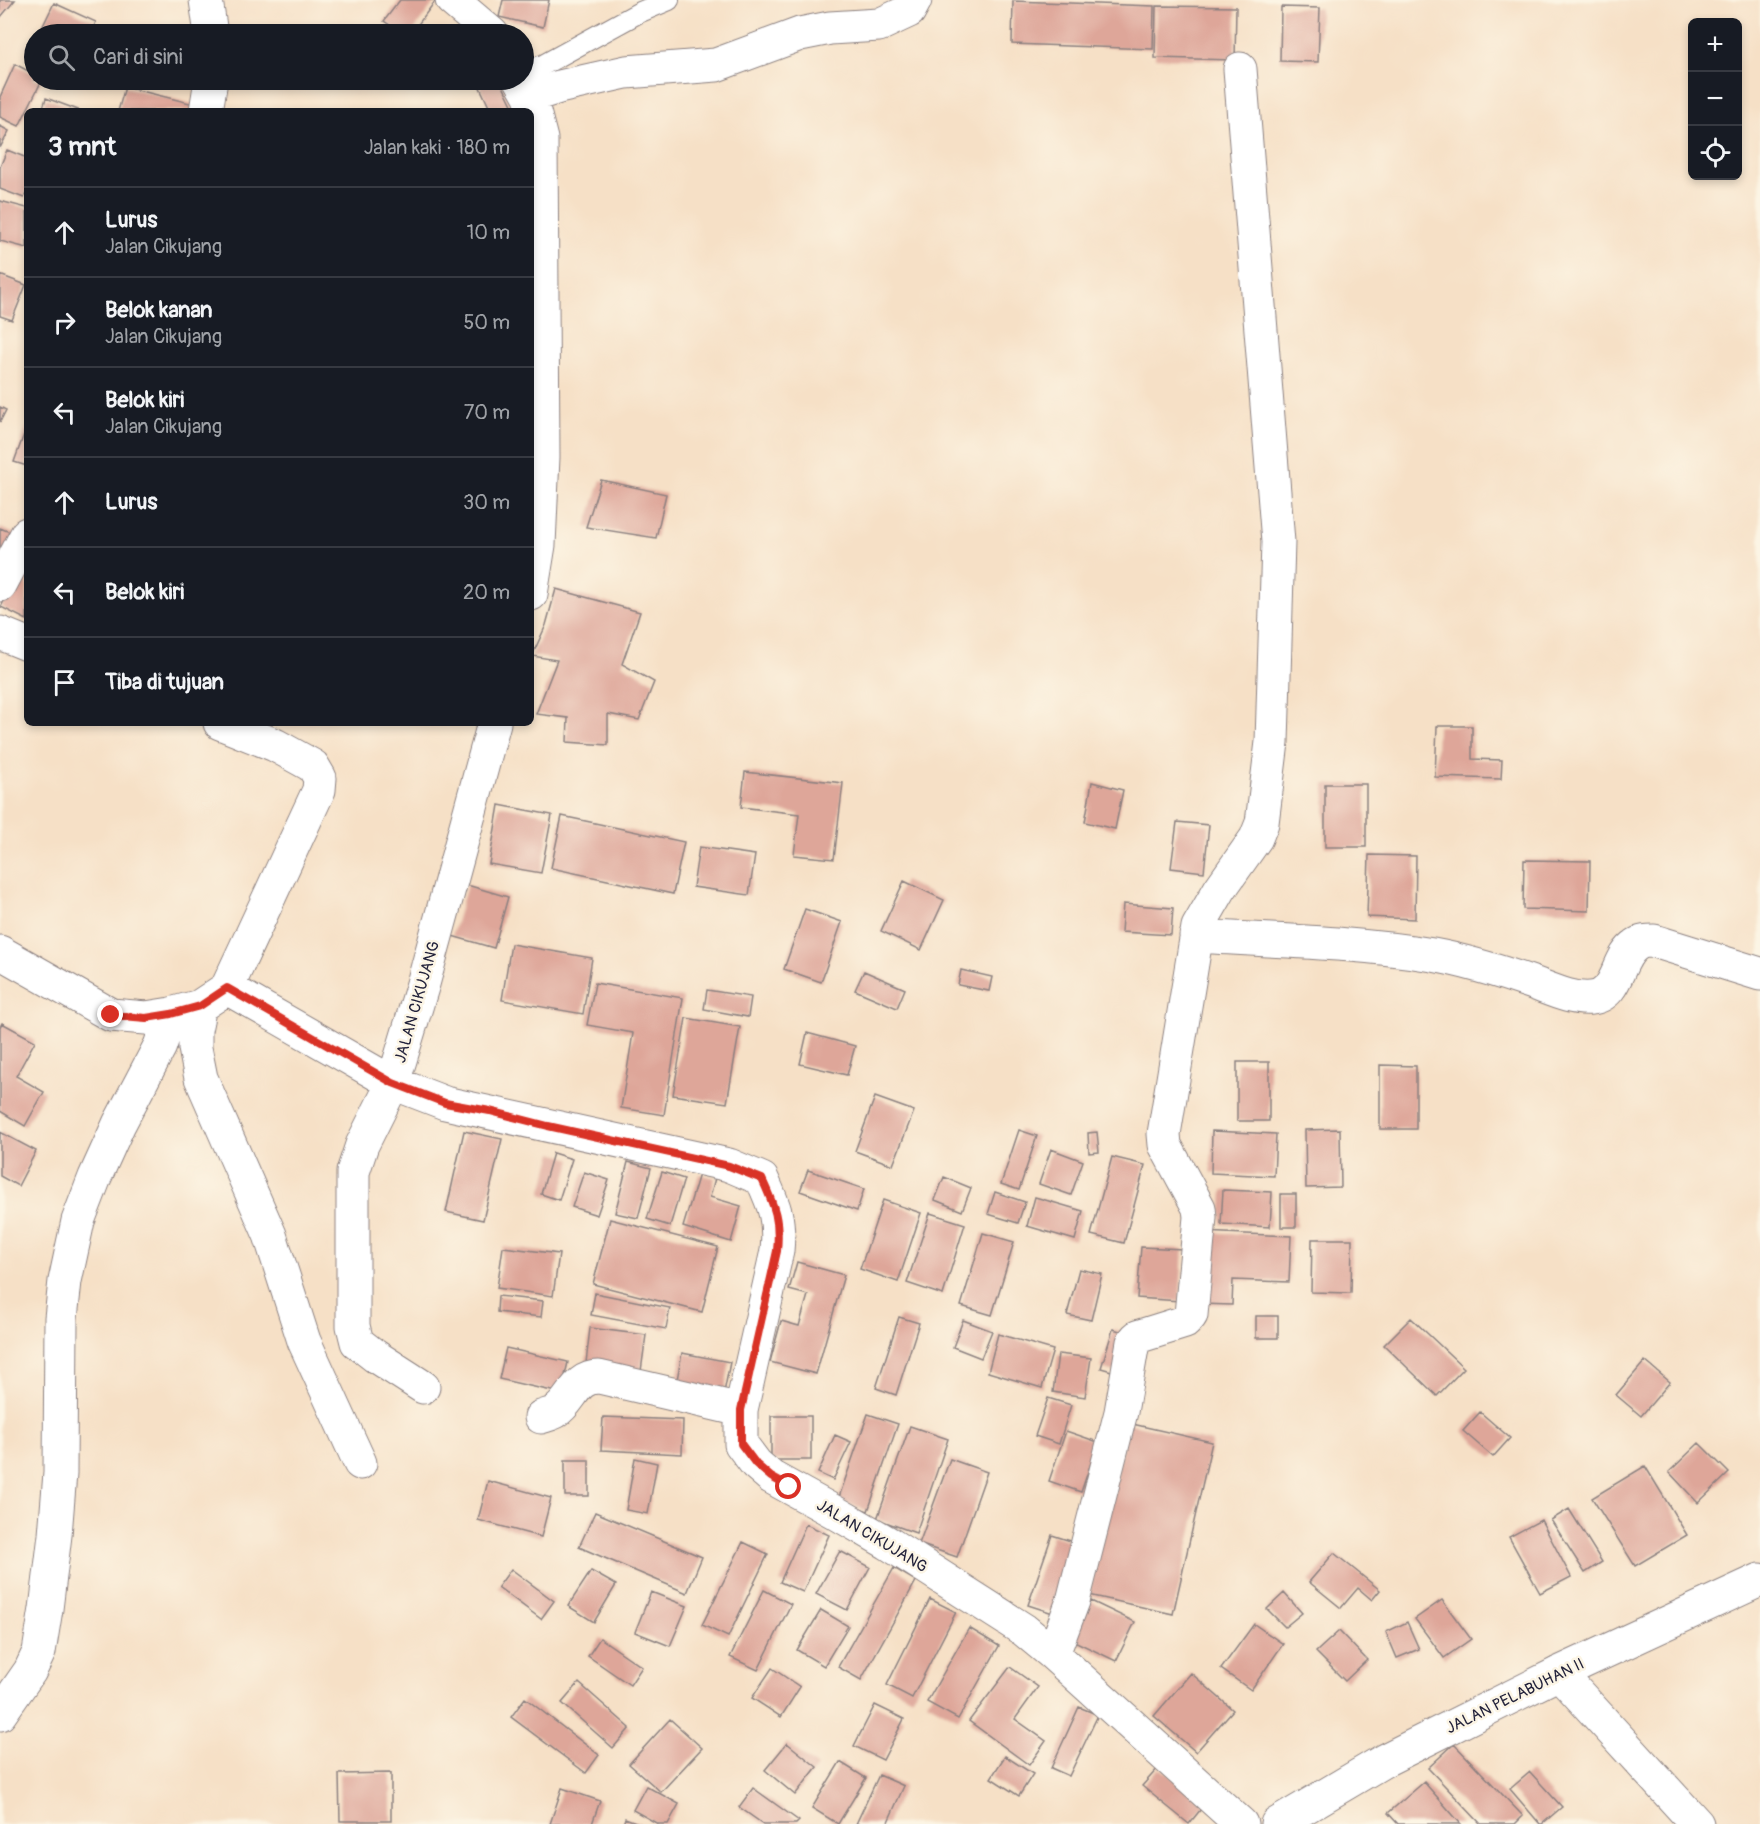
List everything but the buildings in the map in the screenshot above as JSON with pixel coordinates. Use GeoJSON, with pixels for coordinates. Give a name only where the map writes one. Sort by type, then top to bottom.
{"type":"FeatureCollection","features":[{"type":"Feature","properties":{"kind":"street"},"geometry":{"type":"LineString","coordinates":[[206,0],[210,24]]}},
{"type":"Feature","properties":{"kind":"street"},"geometry":{"type":"LineString","coordinates":[[452,0],[480,24]]}},
{"type":"Feature","properties":{"kind":"street"},"geometry":{"type":"LineString","coordinates":[[530,99],[559,87],[626,72],[716,65],[800,34],[830,28],[879,24],[909,11],[915,0]]}},
{"type":"Feature","properties":{"kind":"street"},"geometry":{"type":"LineString","coordinates":[[1053,1654],[1076,1590],[1121,1412],[1133,1342],[1137,1337],[1185,1322],[1191,1315],[1199,1208],[1165,1145],[1164,1134],[1200,920],[1259,832],[1272,742],[1278,542],[1240,69]]}},
{"type":"Feature","properties":{"kind":"street"},"geometry":{"type":"LineString","coordinates":[[206,108],[209,90]]}},
{"type":"Feature","properties":{"kind":"street"},"geometry":{"type":"LineString","coordinates":[[534,209],[543,457],[539,545],[534,576]]}},
{"type":"Feature","properties":{"kind":"street"},"geometry":{"type":"LineString","coordinates":[[0,585],[24,540]]}},
{"type":"Feature","properties":{"kind":"street"},"geometry":{"type":"LineString","coordinates":[[0,633],[24,643]]}},
{"type":"Feature","properties":{"kind":"street"},"geometry":{"type":"LineString","coordinates":[[0,952],[111,1015],[146,1018],[186,1010],[227,988],[319,790],[320,778],[313,766],[227,726]]}},
{"type":"Feature","properties":{"kind":"street","name":"JALAN CIKUJANG"},"geometry":{"type":"LineString","coordinates":[[493,726],[423,984],[393,1083],[445,1103],[490,1111],[729,1166],[762,1179],[774,1206],[779,1231],[777,1251],[741,1410],[741,1444],[756,1464],[771,1477],[888,1543],[1024,1630],[1241,1824]]}},
{"type":"Feature","properties":{"kind":"street"},"geometry":{"type":"LineString","coordinates":[[1196,936],[1370,947],[1433,956],[1483,966],[1571,995],[1587,998],[1599,997],[1609,989],[1628,954],[1636,945],[1644,942],[1654,941],[1760,974]]}},
{"type":"Feature","properties":{"kind":"street"},"geometry":{"type":"LineString","coordinates":[[227,988],[393,1083],[362,1145],[353,1172],[353,1326],[357,1342],[423,1386]]}},
{"type":"Feature","properties":{"kind":"street"},"geometry":{"type":"LineString","coordinates":[[186,1010],[195,1030],[195,1048],[201,1078],[270,1235],[304,1341],[360,1463]]}},
{"type":"Feature","properties":{"kind":"street"},"geometry":{"type":"LineString","coordinates":[[0,1714],[30,1671],[39,1652],[41,1641],[56,1535],[59,1484],[61,1318],[65,1281],[78,1221],[95,1176],[119,1124],[160,1046],[186,1010]]}},
{"type":"Feature","properties":{"kind":"street"},"geometry":{"type":"LineString","coordinates":[[542,1417],[556,1412],[582,1382],[590,1377],[599,1377],[741,1410]]}},
{"type":"Feature","properties":{"kind":"street","name":"JALAN PELABUHAN II"},"geometry":{"type":"LineString","coordinates":[[1277,1824],[1384,1760],[1559,1673],[1760,1580]]}},
{"type":"Feature","properties":{"kind":"street"},"geometry":{"type":"LineString","coordinates":[[1559,1673],[1697,1824]]}},
{"type":"Feature","properties":{"kind":"lane"},"geometry":{"type":"LineString","coordinates":[[534,89],[543,65],[629,17],[669,0]]}},
{"type":"Feature","properties":{"kind":"route"},"geometry":{"type":"LineString","coordinates":[[111,1015],[146,1018],[171,1014],[200,1006],[227,988],[393,1083],[445,1103],[490,1111],[729,1166],[762,1179],[774,1206],[779,1231],[777,1251],[741,1410],[741,1444],[756,1464],[771,1477],[789,1487]]}}]}
